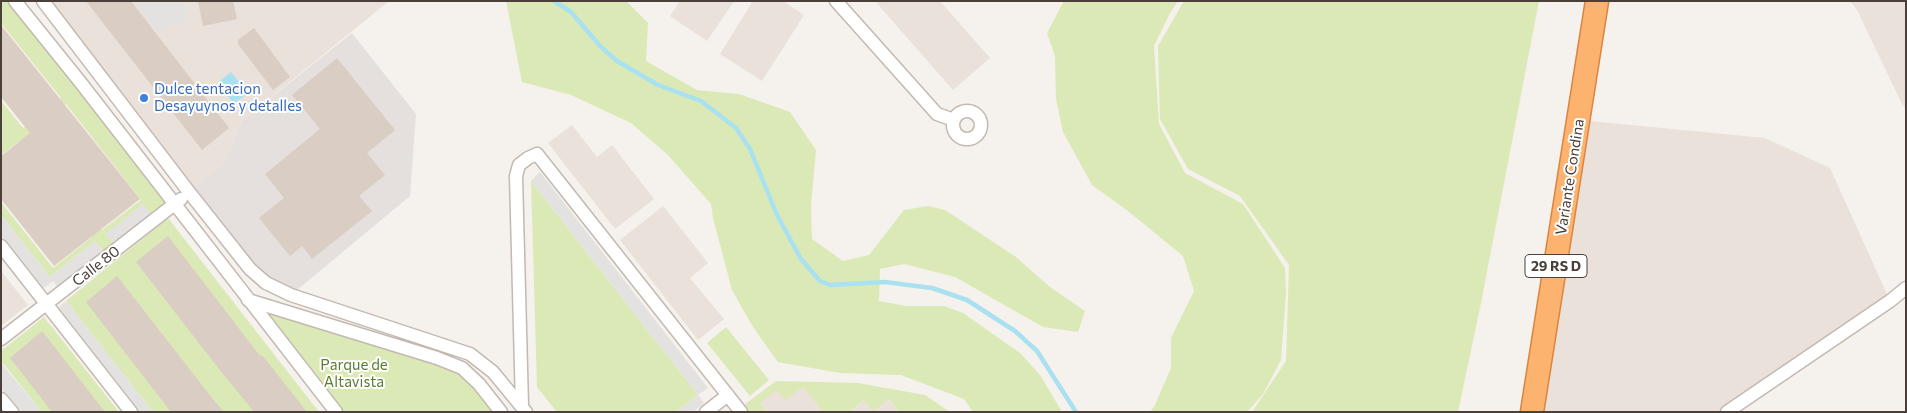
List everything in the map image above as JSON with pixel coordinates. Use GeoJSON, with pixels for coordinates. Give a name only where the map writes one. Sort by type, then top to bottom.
{"type":"FeatureCollection","features":[{"type":"Feature","properties":{"kind":"highway","name":"Variante Condina"},"geometry":{"type":"LineString","coordinates":[[1532,412],[1597,1]]}},
{"type":"Feature","properties":{"kind":"street"},"geometry":{"type":"LineString","coordinates":[[15,1],[336,412]]}},
{"type":"Feature","properties":{"kind":"street"},"geometry":{"type":"LineString","coordinates":[[43,1],[189,192],[250,269],[266,283],[291,295],[470,354],[493,372],[524,409]]}},
{"type":"Feature","properties":{"kind":"street"},"geometry":{"type":"LineString","coordinates":[[836,1],[938,114],[954,120]]}},
{"type":"Feature","properties":{"kind":"street"},"geometry":{"type":"LineString","coordinates":[[524,409],[516,176],[518,165],[538,154],[740,410]]}},
{"type":"Feature","properties":{"kind":"street","name":"Calle 80"},"geometry":{"type":"LineString","coordinates":[[1,339],[189,192]]}},
{"type":"Feature","properties":{"kind":"street"},"geometry":{"type":"LineString","coordinates":[[1,246],[131,412]]}},
{"type":"Feature","properties":{"kind":"street"},"geometry":{"type":"LineString","coordinates":[[1727,412],[1890,302],[1906,288]]}},
{"type":"Feature","properties":{"kind":"street"},"geometry":{"type":"LineString","coordinates":[[248,300],[436,358],[462,368],[479,384],[501,412]]}},
{"type":"Feature","properties":{"kind":"street"},"geometry":{"type":"LineString","coordinates":[[706,412],[728,394]]}},
{"type":"Feature","properties":{"kind":"street"},"geometry":{"type":"LineString","coordinates":[[1,399],[12,412]]}},
{"type":"Feature","properties":{"kind":"shaded area"},"geometry":{"type":"Polygon","coordinates":[[[43,1],[389,1],[242,121],[224,163],[189,192],[43,1]]]}},
{"type":"Feature","properties":{"kind":"shaded area"},"geometry":{"type":"Polygon","coordinates":[[[135,1],[184,1],[189,21],[158,31],[135,1]]]}},
{"type":"Feature","properties":{"kind":"shaded area"},"geometry":{"type":"Polygon","coordinates":[[[680,1],[734,1],[707,41],[670,16],[680,1]]]}},
{"type":"Feature","properties":{"kind":"shaded area"},"geometry":{"type":"Polygon","coordinates":[[[753,1],[783,1],[804,15],[762,81],[720,54],[753,1]]]}},
{"type":"Feature","properties":{"kind":"shaded area"},"geometry":{"type":"Polygon","coordinates":[[[875,1],[940,1],[990,58],[953,90],[875,1]]]}},
{"type":"Feature","properties":{"kind":"shaded area"},"geometry":{"type":"Polygon","coordinates":[[[1850,1],[1906,1],[1906,109],[1857,10],[1850,1]]]}},
{"type":"Feature","properties":{"kind":"shaded area"},"geometry":{"type":"Polygon","coordinates":[[[352,33],[416,114],[410,196],[291,295],[266,283],[189,192],[224,163],[242,121],[352,33]]]}},
{"type":"Feature","properties":{"kind":"shaded area"},"geometry":{"type":"Polygon","coordinates":[[[1579,120],[1765,138],[1830,168],[1890,301],[1727,412],[1532,412],[1579,120]]]}},
{"type":"Feature","properties":{"kind":"shaded area"},"geometry":{"type":"Polygon","coordinates":[[[572,125],[597,157],[612,145],[654,199],[615,229],[548,143],[572,125]]]}},
{"type":"Feature","properties":{"kind":"shaded area"},"geometry":{"type":"Polygon","coordinates":[[[540,172],[708,388],[698,395],[531,181],[540,172]]]}},
{"type":"Feature","properties":{"kind":"shaded area"},"geometry":{"type":"Polygon","coordinates":[[[143,204],[155,220],[118,249],[105,234],[143,204]]]}},
{"type":"Feature","properties":{"kind":"shaded area"},"geometry":{"type":"Polygon","coordinates":[[[663,206],[708,263],[690,278],[724,319],[698,340],[620,240],[663,206]]]}},
{"type":"Feature","properties":{"kind":"shaded area"},"geometry":{"type":"Polygon","coordinates":[[[1,215],[50,277],[95,241],[108,257],[62,293],[53,281],[38,292],[1,246],[1,215]]]}},
{"type":"Feature","properties":{"kind":"shaded area"},"geometry":{"type":"Polygon","coordinates":[[[1,271],[28,305],[1,326],[1,271]]]}},
{"type":"Feature","properties":{"kind":"shaded area"},"geometry":{"type":"Polygon","coordinates":[[[66,301],[153,412],[134,412],[54,311],[66,301]]]}},
{"type":"Feature","properties":{"kind":"shaded area"},"geometry":{"type":"Polygon","coordinates":[[[1,363],[42,412],[20,412],[1,388],[1,363]]]}},
{"type":"Feature","properties":{"kind":"shaded area"},"geometry":{"type":"Polygon","coordinates":[[[803,386],[823,412],[767,412],[760,403],[777,389],[803,386]]]}},
{"type":"Feature","properties":{"kind":"shaded area"},"geometry":{"type":"Polygon","coordinates":[[[698,395],[704,403],[693,412],[676,412],[698,395]]]}},
{"type":"Feature","properties":{"kind":"shaded area"},"geometry":{"type":"Polygon","coordinates":[[[889,399],[899,412],[849,412],[864,400],[889,399]]]}},
{"type":"Feature","properties":{"kind":"green space"},"geometry":{"type":"Polygon","coordinates":[[[1,1],[15,1],[175,204],[155,220],[142,204],[118,249],[108,257],[95,241],[50,277],[1,215],[1,202],[53,268],[92,237],[18,142],[1,155],[1,101],[23,128],[61,98],[1,23],[1,1]],[[66,104],[28,135],[102,230],[141,200],[66,104]]]}},
{"type":"Feature","properties":{"kind":"green space"},"geometry":{"type":"Polygon","coordinates":[[[506,1],[626,1],[648,23],[646,61],[697,90],[739,94],[790,112],[816,150],[811,205],[812,239],[843,261],[869,255],[904,210],[928,206],[945,210],[1016,257],[1050,287],[1085,311],[1078,332],[1043,327],[955,277],[904,264],[880,269],[879,301],[906,306],[944,306],[963,313],[1020,353],[1040,375],[1062,412],[973,412],[964,399],[901,375],[840,373],[778,362],[753,327],[732,290],[711,204],[668,155],[631,123],[571,95],[522,82],[506,1]]]}},
{"type":"Feature","properties":{"kind":"green space"},"geometry":{"type":"Polygon","coordinates":[[[1064,1],[1178,1],[1154,46],[1159,124],[1185,173],[1243,204],[1285,268],[1286,294],[1281,360],[1263,394],[1247,412],[1150,412],[1171,368],[1171,338],[1194,291],[1183,256],[1128,211],[1092,185],[1063,132],[1056,99],[1055,56],[1047,33],[1064,1]]]}},
{"type":"Feature","properties":{"kind":"green space"},"geometry":{"type":"Polygon","coordinates":[[[1184,1],[1539,1],[1458,412],[1252,412],[1286,361],[1289,265],[1240,196],[1188,169],[1160,119],[1158,46],[1184,1]]]}},
{"type":"Feature","properties":{"kind":"green space"},"geometry":{"type":"Polygon","coordinates":[[[531,181],[698,395],[676,412],[557,412],[537,387],[531,181]]]}},
{"type":"Feature","properties":{"kind":"green space"},"geometry":{"type":"Polygon","coordinates":[[[168,218],[319,412],[153,412],[66,301],[168,218]]]}},
{"type":"Feature","properties":{"kind":"green space","name":"Parque de Altavista"},"geometry":{"type":"Polygon","coordinates":[[[248,300],[462,368],[501,412],[336,412],[248,300]]]}},
{"type":"Feature","properties":{"kind":"green space"},"geometry":{"type":"Polygon","coordinates":[[[44,317],[119,412],[42,412],[1,361],[1,351],[44,317]]]}},
{"type":"Feature","properties":{"kind":"green space"},"geometry":{"type":"Polygon","coordinates":[[[726,327],[769,380],[750,396],[707,343],[726,327]]]}},
{"type":"Feature","properties":{"kind":"green space"},"geometry":{"type":"Polygon","coordinates":[[[776,381],[858,383],[925,395],[950,412],[899,412],[889,399],[873,411],[864,400],[849,412],[823,412],[803,387],[785,400],[777,390],[760,403],[767,412],[741,412],[739,409],[776,381]]]}},
{"type":"Feature","properties":{"kind":"water"},"geometry":{"type":"Polygon","coordinates":[[[231,72],[248,93],[234,104],[217,83],[231,72]]]}},
{"type":"Feature","properties":{"kind":"building"},"geometry":{"type":"Polygon","coordinates":[[[86,1],[131,1],[229,128],[202,150],[86,1]]]}},
{"type":"Feature","properties":{"kind":"building"},"geometry":{"type":"Polygon","coordinates":[[[198,1],[233,1],[237,19],[203,26],[198,1]]]}},
{"type":"Feature","properties":{"kind":"building"},"geometry":{"type":"Polygon","coordinates":[[[1,25],[140,199],[54,266],[1,199],[1,156],[30,133],[1,97],[1,25]]]}},
{"type":"Feature","properties":{"kind":"building"},"geometry":{"type":"Polygon","coordinates":[[[254,28],[290,77],[273,90],[238,44],[238,40],[254,28]]]}},
{"type":"Feature","properties":{"kind":"building"},"geometry":{"type":"Polygon","coordinates":[[[337,58],[395,130],[367,153],[385,175],[359,196],[372,211],[312,259],[302,246],[290,256],[259,218],[284,198],[265,174],[320,129],[292,95],[337,58]]]}},
{"type":"Feature","properties":{"kind":"building"},"geometry":{"type":"Polygon","coordinates":[[[168,236],[260,356],[262,355],[307,412],[254,412],[219,369],[136,262],[168,236]]]}},
{"type":"Feature","properties":{"kind":"building"},"geometry":{"type":"Polygon","coordinates":[[[117,276],[224,412],[171,412],[86,302],[117,276]]]}},
{"type":"Feature","properties":{"kind":"building"},"geometry":{"type":"Polygon","coordinates":[[[42,331],[105,412],[52,412],[10,358],[42,331]]]}},
{"type":"Feature","properties":{"kind":"waterway"},"geometry":{"type":"LineString","coordinates":[[554,1],[571,12],[601,47],[617,61],[658,85],[701,101],[736,128],[750,149],[777,215],[801,259],[820,281],[830,285],[885,282],[932,288],[967,300],[1015,331],[1037,351],[1076,412]]}},
{"type":"Feature","properties":{"kind":"place","name":"Dulce tentacion Desayuynos y detalles"},"geometry":{"type":"Point","coordinates":[144,98]}}]}
